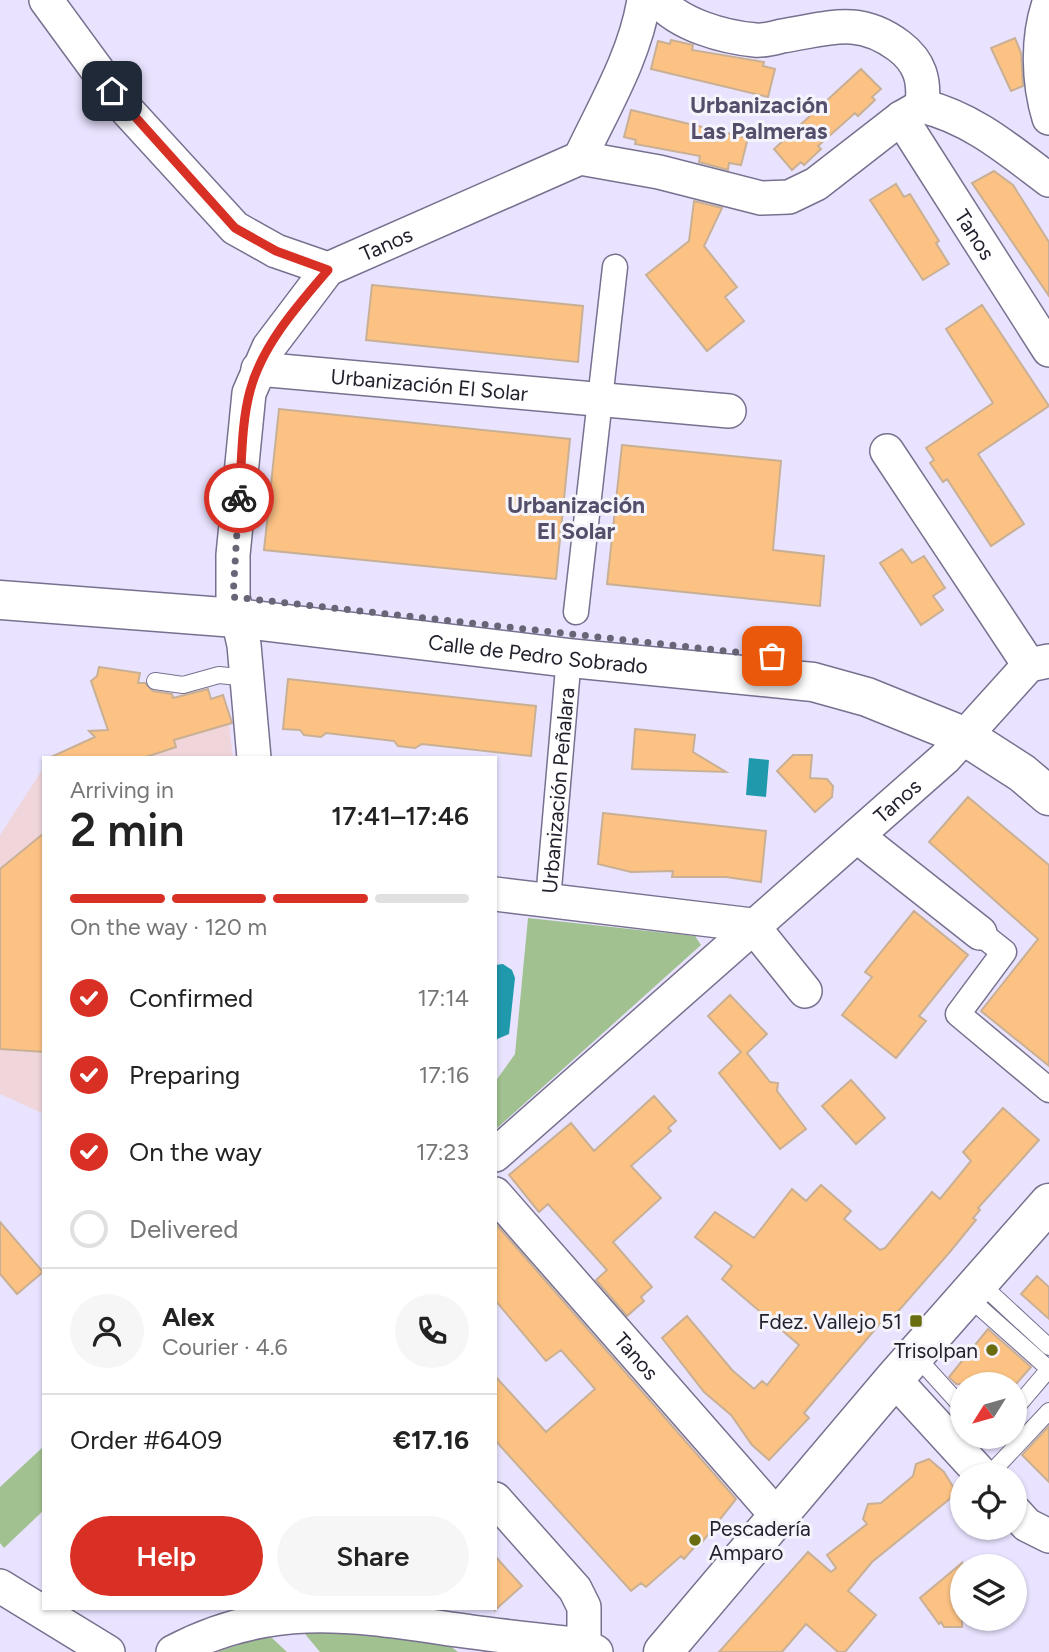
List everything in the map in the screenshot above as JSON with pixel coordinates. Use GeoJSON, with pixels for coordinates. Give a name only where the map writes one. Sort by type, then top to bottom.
{"type":"FeatureCollection","features":[{"type":"Feature","properties":{"kind":"main road","name":"Calle de Pedro Sobrado"},"geometry":{"type":"LineString","coordinates":[[0,576],[235,608]]}},
{"type":"Feature","properties":{"kind":"main road","name":"Calle de Pedro Sobrado"},"geometry":{"type":"LineString","coordinates":[[0,600],[235,608],[600,635],[772,656],[858,670],[932,697],[974,728],[1008,763],[1049,796]]}},
{"type":"Feature","properties":{"kind":"main road","name":"Calle de Pedro Sobrado"},"geometry":{"type":"LineString","coordinates":[[974,728],[1049,764]]}},
{"type":"Feature","properties":{"kind":"main road"},"geometry":{"type":"LineString","coordinates":[[663,1652],[905,1367],[1049,1203]]}},
{"type":"Feature","properties":{"kind":"street"},"geometry":{"type":"LineString","coordinates":[[46,0],[125,108],[235,228],[276,251],[328,270],[296,309],[258,369],[249,393],[233,555],[235,608],[244,645],[254,756]]}},
{"type":"Feature","properties":{"kind":"street"},"geometry":{"type":"LineString","coordinates":[[644,0],[639,26],[620,74],[580,158],[659,172],[761,198],[789,197],[816,184],[912,112],[946,112],[976,127],[1049,180]]}},
{"type":"Feature","properties":{"kind":"street","name":"Tanos"},"geometry":{"type":"LineString","coordinates":[[658,0],[665,8],[705,29],[758,40],[844,24],[881,32],[912,56],[925,83],[912,112],[1049,350]]}},
{"type":"Feature","properties":{"kind":"street"},"geometry":{"type":"LineString","coordinates":[[1049,3],[1042,40],[1041,73],[1049,118]]}},
{"type":"Feature","properties":{"kind":"street","name":"Tanos"},"geometry":{"type":"LineString","coordinates":[[328,270],[580,158]]}},
{"type":"Feature","properties":{"kind":"street"},"geometry":{"type":"LineString","coordinates":[[576,612],[615,267]]}},
{"type":"Feature","properties":{"kind":"street","name":"Urbanización El Solar"},"geometry":{"type":"LineString","coordinates":[[258,369],[729,411]]}},
{"type":"Feature","properties":{"kind":"street","name":"Tanos"},"geometry":{"type":"LineString","coordinates":[[497,1153],[857,836],[974,728],[1039,663],[887,451]]}},
{"type":"Feature","properties":{"kind":"street","name":"Urbanización Peñalara"},"geometry":{"type":"LineString","coordinates":[[497,894],[548,900],[568,667]]}},
{"type":"Feature","properties":{"kind":"street"},"geometry":{"type":"LineString","coordinates":[[857,836],[1004,952],[958,1014],[1049,1090]]}},
{"type":"Feature","properties":{"kind":"street"},"geometry":{"type":"LineString","coordinates":[[548,900],[752,926],[805,991]]}},
{"type":"Feature","properties":{"kind":"street","name":"Tanos"},"geometry":{"type":"LineString","coordinates":[[497,1197],[778,1517]]}},
{"type":"Feature","properties":{"kind":"street"},"geometry":{"type":"LineString","coordinates":[[905,1367],[973,1463]]}},
{"type":"Feature","properties":{"kind":"street"},"geometry":{"type":"LineString","coordinates":[[173,1652],[199,1638],[265,1620],[330,1613],[404,1615],[590,1649],[584,1607],[575,1589],[497,1501]]}},
{"type":"Feature","properties":{"kind":"street"},"geometry":{"type":"LineString","coordinates":[[1027,1525],[1049,1536]]}},
{"type":"Feature","properties":{"kind":"street"},"geometry":{"type":"LineString","coordinates":[[0,1586],[108,1652]]}},
{"type":"Feature","properties":{"kind":"lane"},"geometry":{"type":"LineString","coordinates":[[155,681],[183,685],[219,675],[247,678]]}},
{"type":"Feature","properties":{"kind":"lane"},"geometry":{"type":"LineString","coordinates":[[974,1289],[1049,1347]]}},
{"type":"Feature","properties":{"kind":"lane"},"geometry":{"type":"LineString","coordinates":[[974,1289],[1049,1368],[1027,1395]]}},
{"type":"Feature","properties":{"kind":"lane"},"geometry":{"type":"LineString","coordinates":[[905,1367],[950,1399]]}},
{"type":"Feature","properties":{"kind":"lane"},"geometry":{"type":"LineString","coordinates":[[1000,1463],[1049,1412]]}},
{"type":"Feature","properties":{"kind":"shaded area"},"geometry":{"type":"Polygon","coordinates":[[[229,724],[233,756],[146,756],[174,739],[229,724]]]}},
{"type":"Feature","properties":{"kind":"shaded area"},"geometry":{"type":"Polygon","coordinates":[[[42,770],[42,1113],[0,1094],[0,835],[42,770]]]}},
{"type":"Feature","properties":{"kind":"green space"},"geometry":{"type":"Polygon","coordinates":[[[528,918],[695,936],[701,945],[497,1128],[497,1079],[515,1054],[528,918]]]}},
{"type":"Feature","properties":{"kind":"green space"},"geometry":{"type":"Polygon","coordinates":[[[42,1448],[42,1512],[4,1548],[0,1543],[0,1487],[42,1448]]]}},
{"type":"Feature","properties":{"kind":"green space"},"geometry":{"type":"Polygon","coordinates":[[[311,1626],[449,1645],[458,1652],[320,1652],[305,1634],[311,1626]]]}},
{"type":"Feature","properties":{"kind":"green space"},"geometry":{"type":"Polygon","coordinates":[[[263,1636],[272,1638],[287,1652],[217,1652],[263,1636]]]}},
{"type":"Feature","properties":{"kind":"water"},"geometry":{"type":"Polygon","coordinates":[[[749,758],[769,760],[766,797],[746,795],[749,758]]]}},
{"type":"Feature","properties":{"kind":"water"},"geometry":{"type":"Polygon","coordinates":[[[503,964],[512,970],[515,978],[509,1034],[497,1039],[497,965],[503,964]]]}},
{"type":"Feature","properties":{"kind":"building"},"geometry":{"type":"Polygon","coordinates":[[[1015,38],[1021,53],[1023,86],[1011,91],[991,48],[1015,38]]]}},
{"type":"Feature","properties":{"kind":"building"},"geometry":{"type":"Polygon","coordinates":[[[671,40],[693,45],[692,50],[764,62],[763,66],[775,69],[768,97],[651,69],[658,41],[670,44],[671,40]]]}},
{"type":"Feature","properties":{"kind":"building"},"geometry":{"type":"Polygon","coordinates":[[[861,69],[881,89],[872,97],[875,100],[858,116],[855,113],[818,146],[821,149],[804,165],[801,162],[792,170],[774,149],[861,69]]]}},
{"type":"Feature","properties":{"kind":"building"},"geometry":{"type":"Polygon","coordinates":[[[631,110],[748,138],[741,165],[729,163],[728,170],[699,162],[700,156],[635,144],[636,140],[624,137],[631,110]]]}},
{"type":"Feature","properties":{"kind":"building"},"geometry":{"type":"Polygon","coordinates":[[[994,171],[1013,185],[1049,242],[1049,296],[972,183],[994,171]]]}},
{"type":"Feature","properties":{"kind":"building"},"geometry":{"type":"Polygon","coordinates":[[[896,184],[904,197],[910,194],[939,241],[936,243],[949,264],[923,280],[870,200],[896,184]]]}},
{"type":"Feature","properties":{"kind":"building"},"geometry":{"type":"Polygon","coordinates":[[[694,201],[722,208],[704,246],[737,287],[725,297],[744,321],[707,351],[646,275],[689,241],[694,201]]]}},
{"type":"Feature","properties":{"kind":"building"},"geometry":{"type":"Polygon","coordinates":[[[372,285],[583,306],[578,362],[366,340],[372,285]]]}},
{"type":"Feature","properties":{"kind":"building"},"geometry":{"type":"Polygon","coordinates":[[[982,305],[1049,406],[978,454],[1024,524],[991,546],[947,479],[943,482],[930,463],[934,460],[926,448],[993,403],[946,329],[982,305]]]}},
{"type":"Feature","properties":{"kind":"building"},"geometry":{"type":"Polygon","coordinates":[[[279,409],[570,439],[556,579],[264,550],[279,409]]]}},
{"type":"Feature","properties":{"kind":"building"},"geometry":{"type":"Polygon","coordinates":[[[622,445],[781,461],[773,550],[824,556],[820,606],[607,584],[622,445]]]}},
{"type":"Feature","properties":{"kind":"building"},"geometry":{"type":"Polygon","coordinates":[[[902,549],[912,563],[924,556],[945,588],[933,596],[943,610],[921,625],[880,563],[902,549]]]}},
{"type":"Feature","properties":{"kind":"building"},"geometry":{"type":"Polygon","coordinates":[[[99,667],[140,673],[138,683],[145,683],[153,691],[172,694],[173,698],[208,689],[211,699],[223,695],[232,723],[174,740],[176,747],[149,756],[53,756],[95,737],[89,731],[108,730],[91,681],[97,676],[99,667]]]}},
{"type":"Feature","properties":{"kind":"building"},"geometry":{"type":"Polygon","coordinates":[[[288,679],[536,706],[531,756],[422,744],[415,748],[398,746],[394,741],[326,733],[321,737],[304,735],[300,730],[283,729],[288,679]]]}},
{"type":"Feature","properties":{"kind":"building"},"geometry":{"type":"Polygon","coordinates":[[[635,729],[695,735],[693,752],[726,772],[632,769],[635,729]]]}},
{"type":"Feature","properties":{"kind":"building"},"geometry":{"type":"Polygon","coordinates":[[[793,755],[812,755],[810,778],[827,779],[833,786],[832,797],[815,812],[777,771],[793,755]]]}},
{"type":"Feature","properties":{"kind":"building"},"geometry":{"type":"Polygon","coordinates":[[[968,797],[1049,865],[1049,1066],[981,1011],[1038,939],[929,842],[968,797]]]}},
{"type":"Feature","properties":{"kind":"building"},"geometry":{"type":"Polygon","coordinates":[[[603,813],[766,831],[761,882],[726,877],[672,877],[673,871],[631,872],[598,864],[603,813]]]}},
{"type":"Feature","properties":{"kind":"building"},"geometry":{"type":"Polygon","coordinates":[[[42,835],[42,1052],[0,1049],[0,869],[42,835]]]}},
{"type":"Feature","properties":{"kind":"building"},"geometry":{"type":"Polygon","coordinates":[[[914,911],[968,955],[919,1016],[926,1021],[896,1058],[842,1015],[872,977],[865,972],[914,911]]]}},
{"type":"Feature","properties":{"kind":"building"},"geometry":{"type":"Polygon","coordinates":[[[730,995],[767,1034],[747,1053],[770,1082],[778,1083],[777,1091],[806,1129],[780,1149],[719,1073],[741,1052],[708,1016],[730,995]]]}},
{"type":"Feature","properties":{"kind":"building"},"geometry":{"type":"Polygon","coordinates":[[[851,1080],[885,1118],[856,1144],[822,1106],[851,1080]]]}},
{"type":"Feature","properties":{"kind":"building"},"geometry":{"type":"Polygon","coordinates":[[[654,1096],[676,1121],[668,1128],[671,1131],[631,1166],[661,1198],[613,1242],[652,1287],[641,1297],[644,1301],[627,1316],[596,1280],[607,1270],[548,1204],[539,1212],[509,1175],[571,1123],[594,1151],[654,1096]]]}},
{"type":"Feature","properties":{"kind":"building"},"geometry":{"type":"Polygon","coordinates":[[[1003,1108],[1039,1140],[978,1208],[980,1210],[973,1218],[976,1220],[949,1253],[887,1324],[883,1320],[804,1413],[809,1418],[769,1460],[752,1445],[731,1415],[704,1392],[662,1338],[687,1316],[732,1370],[754,1389],[762,1381],[767,1385],[799,1345],[722,1279],[732,1266],[695,1237],[715,1212],[754,1238],[792,1189],[806,1201],[821,1185],[851,1211],[844,1219],[880,1250],[885,1248],[932,1192],[940,1199],[971,1161],[963,1152],[1003,1108]]]}},
{"type":"Feature","properties":{"kind":"building"},"geometry":{"type":"Polygon","coordinates":[[[0,1222],[42,1273],[17,1294],[0,1274],[0,1222]]]}},
{"type":"Feature","properties":{"kind":"building"},"geometry":{"type":"Polygon","coordinates":[[[497,1225],[736,1499],[699,1546],[697,1544],[684,1559],[681,1556],[646,1587],[641,1583],[631,1591],[497,1442],[497,1378],[546,1432],[595,1389],[561,1350],[546,1361],[497,1302],[497,1225]]]}},
{"type":"Feature","properties":{"kind":"building"},"geometry":{"type":"Polygon","coordinates":[[[1037,1276],[1049,1287],[1049,1319],[1021,1294],[1037,1276]]]}},
{"type":"Feature","properties":{"kind":"building"},"geometry":{"type":"Polygon","coordinates":[[[988,1329],[1031,1367],[1027,1372],[953,1372],[988,1329]]]}},
{"type":"Feature","properties":{"kind":"building"},"geometry":{"type":"Polygon","coordinates":[[[1049,1426],[1049,1482],[1022,1455],[1049,1426]]]}},
{"type":"Feature","properties":{"kind":"building"},"geometry":{"type":"Polygon","coordinates":[[[929,1459],[944,1472],[950,1482],[950,1499],[872,1562],[848,1591],[876,1615],[845,1652],[838,1652],[806,1624],[782,1652],[719,1652],[808,1552],[831,1572],[836,1568],[827,1555],[867,1524],[863,1519],[868,1504],[881,1503],[913,1476],[916,1464],[929,1459]]]}},
{"type":"Feature","properties":{"kind":"building"},"geometry":{"type":"Polygon","coordinates":[[[497,1558],[522,1586],[497,1608],[497,1558]]]}},
{"type":"Feature","properties":{"kind":"building"},"geometry":{"type":"Polygon","coordinates":[[[950,1573],[950,1627],[944,1627],[941,1622],[939,1624],[920,1598],[950,1573]]]}},
{"type":"Feature","properties":{"kind":"way so far"},"geometry":{"type":"LineString","coordinates":[[239,498],[233,555],[233,597],[573,632],[772,656]]}},
{"type":"Feature","properties":{"kind":"place","name":"Fdez. Vallejo 51"},"geometry":{"type":"Point","coordinates":[916,1321]}},
{"type":"Feature","properties":{"kind":"place","name":"Trisolpan"},"geometry":{"type":"Point","coordinates":[992,1350]}},
{"type":"Feature","properties":{"kind":"place","name":"Pescadería Amparo"},"geometry":{"type":"Point","coordinates":[695,1540]}},
{"type":"Feature","properties":{"kind":"district","name":"Urbanización Las Palmeras"},"geometry":{"type":"Point","coordinates":[759,118]}},
{"type":"Feature","properties":{"kind":"district","name":"Urbanización El Solar"},"geometry":{"type":"Point","coordinates":[576,518]}},
{"type":"Feature","properties":{"kind":"route"},"geometry":{"type":"LineString","coordinates":[[112,91],[196,188],[235,228],[276,251],[328,270],[302,299],[269,347],[258,369],[249,393],[239,498]]}}]}
